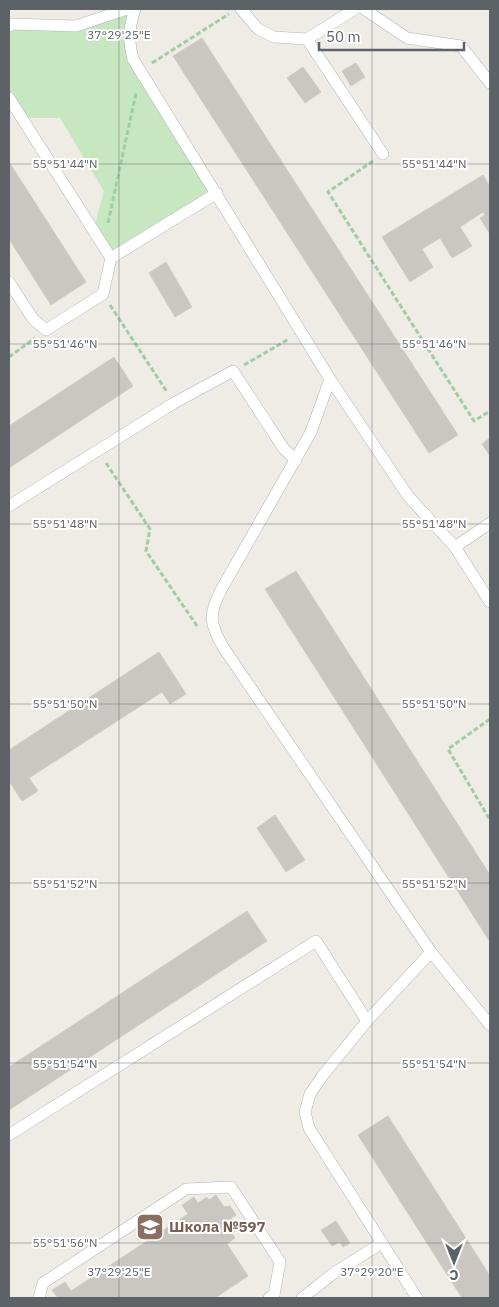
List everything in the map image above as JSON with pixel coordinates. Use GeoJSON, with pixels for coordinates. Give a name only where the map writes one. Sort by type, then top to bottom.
{"type":"FeatureCollection","features":[{"type":"Feature","properties":{"kind":"lane"},"geometry":{"type":"LineString","coordinates":[[9,26],[11,24],[76,26],[128,9]]}},
{"type":"Feature","properties":{"kind":"lane"},"geometry":{"type":"LineString","coordinates":[[135,9],[130,26],[129,43],[133,59],[140,71],[217,192],[330,379],[408,496],[455,547],[490,602]]}},
{"type":"Feature","properties":{"kind":"lane"},"geometry":{"type":"LineString","coordinates":[[241,9],[258,29],[274,37],[307,39],[355,9]]}},
{"type":"Feature","properties":{"kind":"lane"},"geometry":{"type":"LineString","coordinates":[[364,9],[407,38],[461,46],[490,83]]}},
{"type":"Feature","properties":{"kind":"lane"},"geometry":{"type":"LineString","coordinates":[[307,39],[383,154]]}},
{"type":"Feature","properties":{"kind":"lane"},"geometry":{"type":"LineString","coordinates":[[9,98],[111,258]]}},
{"type":"Feature","properties":{"kind":"lane"},"geometry":{"type":"LineString","coordinates":[[9,282],[32,319],[46,330],[103,294],[111,258],[217,192]]}},
{"type":"Feature","properties":{"kind":"lane"},"geometry":{"type":"LineString","coordinates":[[9,506],[174,403],[233,371],[284,449],[296,460]]}},
{"type":"Feature","properties":{"kind":"lane"},"geometry":{"type":"LineString","coordinates":[[330,379],[311,432],[214,603],[211,618],[214,631],[431,952],[490,1025]]}},
{"type":"Feature","properties":{"kind":"lane"},"geometry":{"type":"LineString","coordinates":[[455,547],[490,524]]}},
{"type":"Feature","properties":{"kind":"lane"},"geometry":{"type":"LineString","coordinates":[[9,1135],[316,941],[367,1020]]}},
{"type":"Feature","properties":{"kind":"lane"},"geometry":{"type":"LineString","coordinates":[[418,1298],[309,1128],[305,1112],[310,1094],[323,1075],[367,1020],[431,952]]}},
{"type":"Feature","properties":{"kind":"lane"},"geometry":{"type":"LineString","coordinates":[[39,1298],[42,1283],[186,1189],[231,1187],[280,1262],[274,1295],[269,1298]]}},
{"type":"Feature","properties":{"kind":"lane"},"geometry":{"type":"LineString","coordinates":[[302,1298],[334,1273],[382,1243]]}},
{"type":"Feature","properties":{"kind":"path"},"geometry":{"type":"LineString","coordinates":[[103,246],[140,71],[236,9]]}},
{"type":"Feature","properties":{"kind":"path"},"geometry":{"type":"LineString","coordinates":[[383,154],[328,192],[474,421],[490,411]]}},
{"type":"Feature","properties":{"kind":"path"},"geometry":{"type":"LineString","coordinates":[[103,294],[174,403]]}},
{"type":"Feature","properties":{"kind":"path"},"geometry":{"type":"LineString","coordinates":[[9,357],[46,330]]}},
{"type":"Feature","properties":{"kind":"path"},"geometry":{"type":"LineString","coordinates":[[233,371],[301,332]]}},
{"type":"Feature","properties":{"kind":"path"},"geometry":{"type":"LineString","coordinates":[[490,719],[448,749],[490,820]]}},
{"type":"Feature","properties":{"kind":"green space"},"geometry":{"type":"Polygon","coordinates":[[[127,9],[129,43],[217,193],[111,258],[93,231],[104,191],[60,118],[21,118],[9,98],[9,26],[76,26],[127,9]]]}},
{"type":"Feature","properties":{"kind":"building"},"geometry":{"type":"Polygon","coordinates":[[[202,38],[458,435],[429,453],[173,56],[202,38]]]}},
{"type":"Feature","properties":{"kind":"building"},"geometry":{"type":"Polygon","coordinates":[[[356,63],[365,77],[351,86],[342,71],[356,63]]]}},
{"type":"Feature","properties":{"kind":"building"},"geometry":{"type":"Polygon","coordinates":[[[303,67],[321,92],[305,103],[287,78],[303,67]]]}},
{"type":"Feature","properties":{"kind":"building"},"geometry":{"type":"Polygon","coordinates":[[[9,162],[86,282],[51,305],[9,239],[9,162]]]}},
{"type":"Feature","properties":{"kind":"building"},"geometry":{"type":"Polygon","coordinates":[[[483,175],[490,187],[490,234],[480,218],[485,215],[483,212],[460,227],[472,246],[452,258],[440,238],[422,249],[433,267],[410,282],[382,237],[483,175]]]}},
{"type":"Feature","properties":{"kind":"building"},"geometry":{"type":"Polygon","coordinates":[[[166,262],[192,307],[175,317],[149,273],[166,262]]]}},
{"type":"Feature","properties":{"kind":"building"},"geometry":{"type":"Polygon","coordinates":[[[114,357],[133,386],[9,468],[9,426],[114,357]]]}},
{"type":"Feature","properties":{"kind":"building"},"geometry":{"type":"Polygon","coordinates":[[[490,438],[490,456],[482,444],[490,438]]]}},
{"type":"Feature","properties":{"kind":"building"},"geometry":{"type":"Polygon","coordinates":[[[296,571],[490,875],[490,942],[265,589],[296,571]]]}},
{"type":"Feature","properties":{"kind":"building"},"geometry":{"type":"Polygon","coordinates":[[[159,652],[186,694],[170,704],[162,692],[29,778],[38,791],[22,801],[9,781],[9,750],[159,652]]]}},
{"type":"Feature","properties":{"kind":"building"},"geometry":{"type":"Polygon","coordinates":[[[275,815],[305,860],[286,872],[257,828],[275,815]]]}},
{"type":"Feature","properties":{"kind":"building"},"geometry":{"type":"Polygon","coordinates":[[[247,911],[267,941],[9,1110],[9,1067],[247,911]]]}},
{"type":"Feature","properties":{"kind":"building"},"geometry":{"type":"Polygon","coordinates":[[[388,1116],[490,1276],[490,1298],[462,1298],[358,1135],[388,1116]]]}},
{"type":"Feature","properties":{"kind":"building"},"geometry":{"type":"Polygon","coordinates":[[[216,1195],[224,1207],[230,1206],[236,1215],[231,1218],[238,1229],[232,1233],[235,1238],[227,1244],[248,1276],[215,1298],[58,1298],[52,1290],[65,1282],[71,1291],[188,1214],[182,1205],[194,1197],[198,1203],[207,1197],[209,1200],[216,1195]]]}},
{"type":"Feature","properties":{"kind":"building"},"geometry":{"type":"Polygon","coordinates":[[[336,1221],[350,1243],[343,1247],[340,1242],[332,1246],[321,1230],[336,1221]]]}},
{"type":"Feature","properties":{"kind":"place","name":"Школа №597"},"geometry":{"type":"Point","coordinates":[150,1227]}}]}
